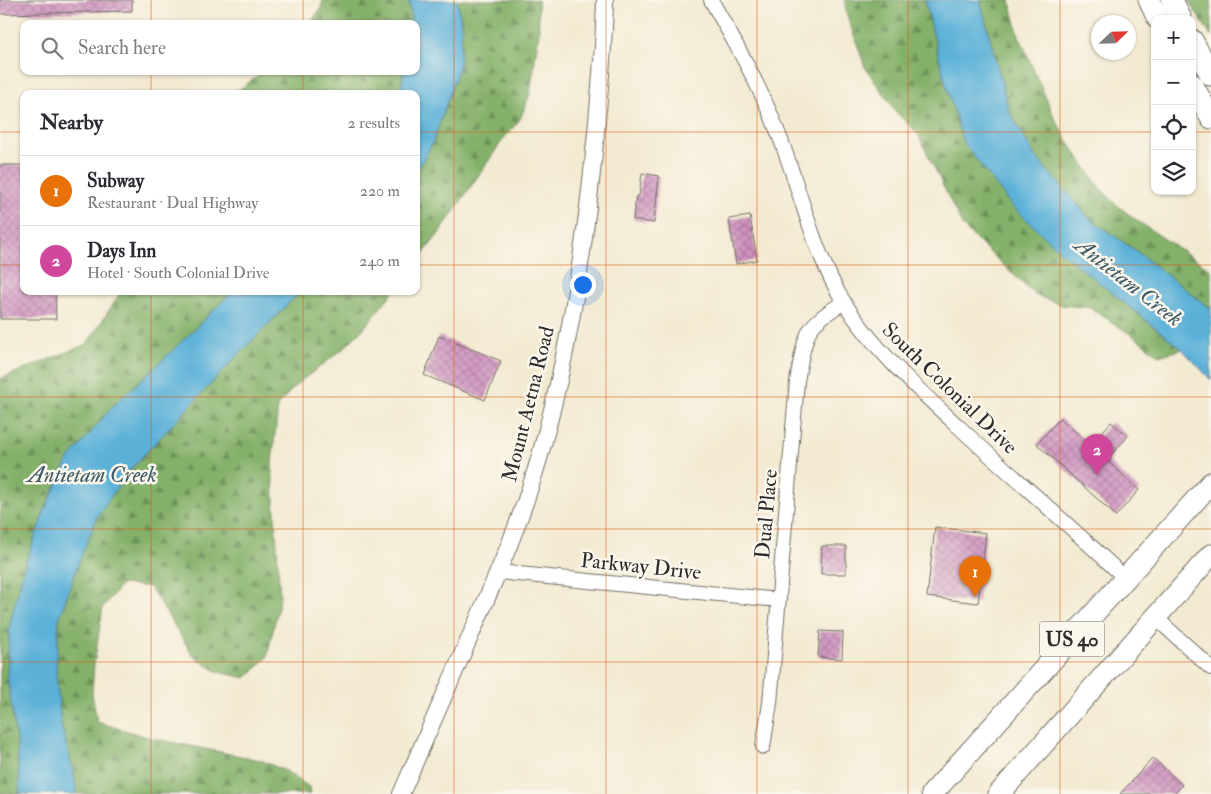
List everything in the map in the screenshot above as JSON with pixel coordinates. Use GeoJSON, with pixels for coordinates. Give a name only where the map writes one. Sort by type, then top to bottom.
{"type":"FeatureCollection","features":[{"type":"Feature","properties":{"kind":"main road"},"geometry":{"type":"LineString","coordinates":[[1149,0],[1156,15]]}},
{"type":"Feature","properties":{"kind":"main road"},"geometry":{"type":"LineString","coordinates":[[1172,0],[1179,15]]}},
{"type":"Feature","properties":{"kind":"main road"},"geometry":{"type":"LineString","coordinates":[[1196,47],[1211,75]]}},
{"type":"Feature","properties":{"kind":"main road"},"geometry":{"type":"LineString","coordinates":[[1196,91],[1211,118]]}},
{"type":"Feature","properties":{"kind":"main road","name":"US 40"},"geometry":{"type":"LineString","coordinates":[[932,794],[1211,483]]}},
{"type":"Feature","properties":{"kind":"main road","name":"US 40"},"geometry":{"type":"LineString","coordinates":[[999,794],[1211,555]]}},
{"type":"Feature","properties":{"kind":"street","name":"Mount Aetna Road"},"geometry":{"type":"LineString","coordinates":[[401,794],[498,572],[523,507],[542,448],[575,300],[590,196],[600,95],[605,0]]}},
{"type":"Feature","properties":{"kind":"street","name":"South Colonial Drive"},"geometry":{"type":"LineString","coordinates":[[711,0],[762,94],[779,134],[819,247],[844,302],[865,334],[889,362],[1126,578]]}},
{"type":"Feature","properties":{"kind":"street","name":"Dual Place"},"geometry":{"type":"LineString","coordinates":[[763,747],[770,703],[798,381],[804,346],[811,328],[844,302]]}},
{"type":"Feature","properties":{"kind":"street","name":"Parkway Drive"},"geometry":{"type":"LineString","coordinates":[[498,572],[780,600]]}},
{"type":"Feature","properties":{"kind":"street"},"geometry":{"type":"LineString","coordinates":[[1156,618],[1211,668]]}},
{"type":"Feature","properties":{"kind":"green space"},"geometry":{"type":"Polygon","coordinates":[[[323,0],[409,0],[411,16],[410,20],[313,20],[321,8],[323,0]]]}},
{"type":"Feature","properties":{"kind":"green space"},"geometry":{"type":"Polygon","coordinates":[[[457,0],[538,0],[539,33],[530,94],[520,119],[502,141],[438,235],[420,258],[420,166],[433,142],[459,67],[462,29],[457,0]]]}},
{"type":"Feature","properties":{"kind":"green space"},"geometry":{"type":"Polygon","coordinates":[[[844,0],[925,0],[944,78],[963,142],[1062,253],[1182,349],[1159,356],[1135,337],[1090,308],[1062,305],[1035,295],[963,227],[918,134],[897,113],[865,67],[847,15],[844,0]]]}},
{"type":"Feature","properties":{"kind":"green space"},"geometry":{"type":"Polygon","coordinates":[[[980,0],[1010,0],[1018,33],[1054,117],[1067,140],[1099,187],[1119,207],[1211,270],[1211,309],[1132,248],[1091,220],[1034,155],[1009,111],[980,0]]]}},
{"type":"Feature","properties":{"kind":"green space"},"geometry":{"type":"Polygon","coordinates":[[[1188,0],[1211,0],[1211,36],[1188,0]]]}},
{"type":"Feature","properties":{"kind":"green space"},"geometry":{"type":"Polygon","coordinates":[[[259,75],[403,75],[401,90],[237,90],[259,75]]]}},
{"type":"Feature","properties":{"kind":"green space"},"geometry":{"type":"Polygon","coordinates":[[[119,295],[229,295],[113,406],[69,459],[46,507],[25,564],[10,623],[7,675],[17,746],[20,794],[0,794],[0,379],[87,344],[119,295]]]}},
{"type":"Feature","properties":{"kind":"green space"},"geometry":{"type":"Polygon","coordinates":[[[297,295],[391,295],[364,328],[343,349],[297,384],[278,405],[272,463],[280,598],[267,658],[246,678],[218,672],[194,657],[150,587],[122,584],[103,607],[94,664],[92,693],[97,722],[151,738],[260,760],[286,771],[309,787],[310,794],[77,794],[61,725],[56,673],[59,619],[78,564],[98,515],[129,471],[297,295]]]}},
{"type":"Feature","properties":{"kind":"water"},"geometry":{"type":"Polygon","coordinates":[[[409,0],[457,0],[462,29],[459,67],[433,142],[420,166],[420,90],[401,90],[403,75],[420,75],[420,20],[410,20],[409,0]]]}},
{"type":"Feature","properties":{"kind":"water","name":"Antietam Creek"},"geometry":{"type":"Polygon","coordinates":[[[925,0],[980,0],[1009,111],[1034,155],[1091,220],[1132,248],[1211,309],[1211,380],[1182,349],[1062,253],[1011,205],[963,142],[944,78],[925,0]]]}},
{"type":"Feature","properties":{"kind":"water","name":"Antietam Creek"},"geometry":{"type":"Polygon","coordinates":[[[229,295],[297,295],[129,471],[98,515],[78,564],[59,619],[56,673],[61,725],[77,794],[20,794],[17,746],[7,675],[10,623],[25,564],[46,507],[69,459],[113,406],[229,295]]]}},
{"type":"Feature","properties":{"kind":"building"},"geometry":{"type":"Polygon","coordinates":[[[0,0],[132,0],[132,11],[0,14],[0,0]]]}},
{"type":"Feature","properties":{"kind":"building"},"geometry":{"type":"Polygon","coordinates":[[[0,165],[20,165],[20,295],[55,295],[56,319],[0,319],[0,165]]]}},
{"type":"Feature","properties":{"kind":"building"},"geometry":{"type":"Polygon","coordinates":[[[642,173],[659,176],[654,223],[633,220],[636,196],[639,196],[642,173]]]}},
{"type":"Feature","properties":{"kind":"building"},"geometry":{"type":"Polygon","coordinates":[[[750,216],[757,260],[736,264],[729,219],[750,216]]]}},
{"type":"Feature","properties":{"kind":"building"},"geometry":{"type":"Polygon","coordinates":[[[439,336],[501,361],[485,400],[424,375],[439,336]]]}},
{"type":"Feature","properties":{"kind":"building"},"geometry":{"type":"Polygon","coordinates":[[[1060,418],[1091,445],[1111,422],[1128,436],[1107,460],[1139,490],[1116,516],[1037,444],[1060,418]]]}},
{"type":"Feature","properties":{"kind":"building"},"geometry":{"type":"Polygon","coordinates":[[[935,527],[986,533],[978,603],[927,597],[935,527]]]}},
{"type":"Feature","properties":{"kind":"building"},"geometry":{"type":"Polygon","coordinates":[[[822,546],[846,546],[846,574],[821,574],[822,546]]]}},
{"type":"Feature","properties":{"kind":"building"},"geometry":{"type":"Polygon","coordinates":[[[820,631],[843,632],[842,659],[818,657],[820,631]]]}},
{"type":"Feature","properties":{"kind":"building"},"geometry":{"type":"Polygon","coordinates":[[[1153,758],[1182,785],[1174,794],[1120,794],[1153,758]]]}},
{"type":"Feature","properties":{"kind":"place","name":"Days Inn"},"geometry":{"type":"Point","coordinates":[1097,475]}},
{"type":"Feature","properties":{"kind":"place","name":"Subway"},"geometry":{"type":"Point","coordinates":[975,597]}}]}
